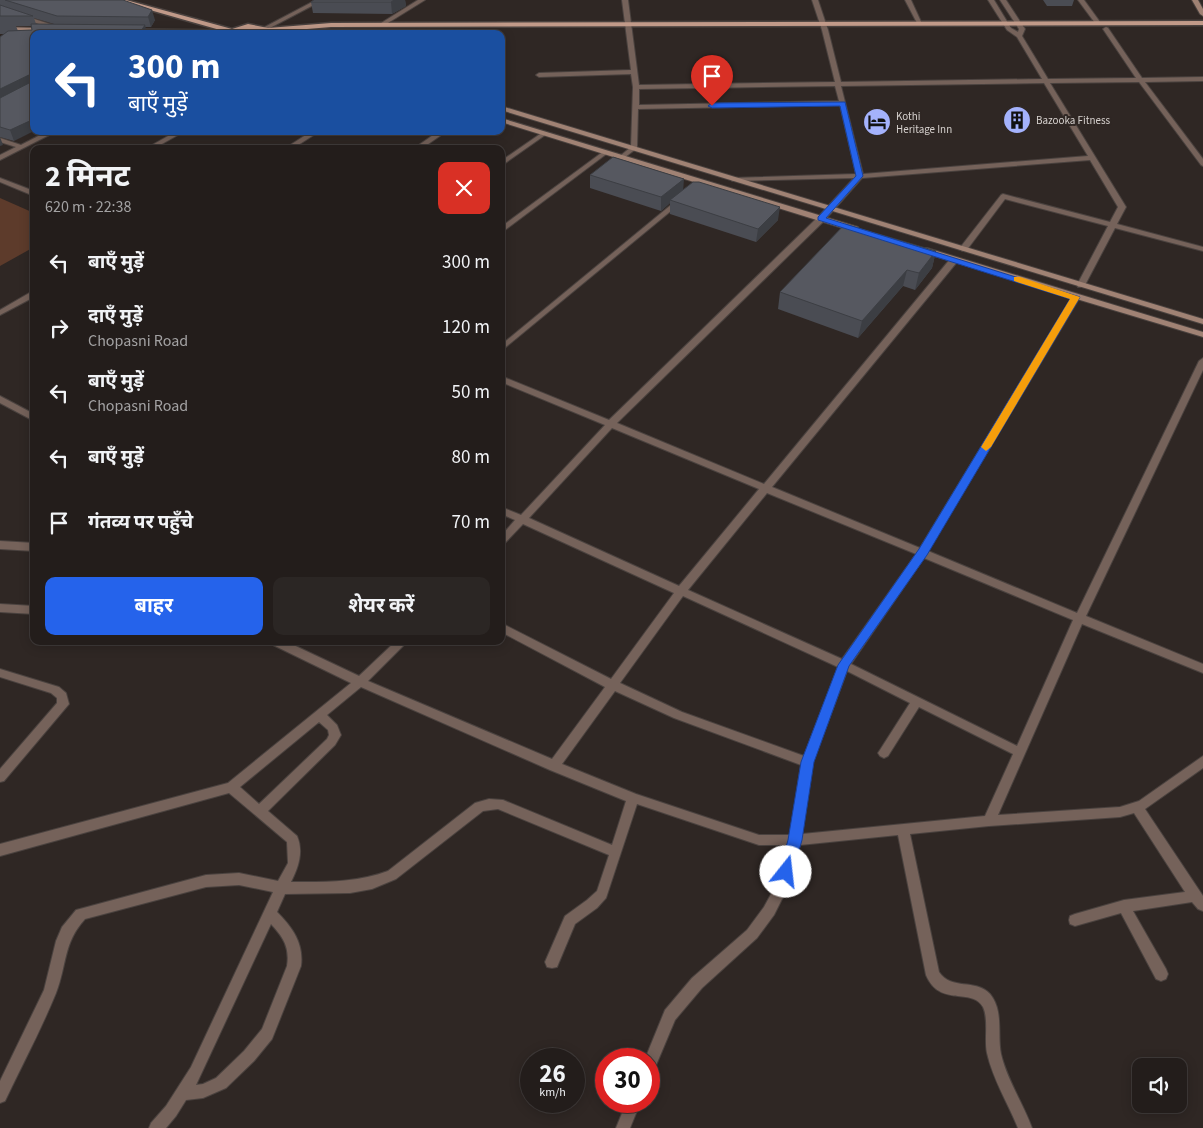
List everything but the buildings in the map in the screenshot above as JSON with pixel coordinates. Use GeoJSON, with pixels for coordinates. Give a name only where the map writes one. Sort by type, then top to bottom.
{"type":"FeatureCollection","features":[{"type":"Feature","properties":{"kind":"main road"},"geometry":{"type":"LineString","coordinates":[[118,0],[223,30]]}},
{"type":"Feature","properties":{"kind":"main road"},"geometry":{"type":"LineString","coordinates":[[142,0],[239,28]]}},
{"type":"Feature","properties":{"kind":"main road"},"geometry":{"type":"LineString","coordinates":[[1195,0],[1203,14]]}},
{"type":"Feature","properties":{"kind":"main road"},"geometry":{"type":"LineString","coordinates":[[824,26],[1004,22],[1203,23]]}},
{"type":"Feature","properties":{"kind":"main road"},"geometry":{"type":"LineString","coordinates":[[273,30],[310,25],[382,24],[629,27]]}},
{"type":"Feature","properties":{"kind":"main road"},"geometry":{"type":"LineString","coordinates":[[234,30],[251,26],[263,30]]}},
{"type":"Feature","properties":{"kind":"main road"},"geometry":{"type":"LineString","coordinates":[[469,30],[824,26],[1010,29],[1021,32],[1106,29],[1203,30]]}},
{"type":"Feature","properties":{"kind":"main road"},"geometry":{"type":"LineString","coordinates":[[0,28],[62,30]]}},
{"type":"Feature","properties":{"kind":"main road"},"geometry":{"type":"LineString","coordinates":[[505,109],[1203,322]]}},
{"type":"Feature","properties":{"kind":"main road"},"geometry":{"type":"LineString","coordinates":[[505,121],[859,230]]}},
{"type":"Feature","properties":{"kind":"main road"},"geometry":{"type":"LineString","coordinates":[[916,248],[1203,335]]}},
{"type":"Feature","properties":{"kind":"street"},"geometry":{"type":"LineString","coordinates":[[268,30],[320,0]]}},
{"type":"Feature","properties":{"kind":"street"},"geometry":{"type":"LineString","coordinates":[[382,24],[422,0]]}},
{"type":"Feature","properties":{"kind":"street"},"geometry":{"type":"LineString","coordinates":[[622,157],[634,148],[637,107],[625,0]]}},
{"type":"Feature","properties":{"kind":"street"},"geometry":{"type":"LineString","coordinates":[[815,0],[824,26],[860,176]]}},
{"type":"Feature","properties":{"kind":"street"},"geometry":{"type":"LineString","coordinates":[[908,0],[920,23]]}},
{"type":"Feature","properties":{"kind":"street"},"geometry":{"type":"LineString","coordinates":[[991,0],[1010,29]]}},
{"type":"Feature","properties":{"kind":"street"},"geometry":{"type":"LineString","coordinates":[[1003,0],[1017,22],[1048,82],[1122,207],[1081,285]]}},
{"type":"Feature","properties":{"kind":"street"},"geometry":{"type":"LineString","coordinates":[[1081,0],[1097,22]]}},
{"type":"Feature","properties":{"kind":"street"},"geometry":{"type":"LineString","coordinates":[[0,10],[62,30]]}},
{"type":"Feature","properties":{"kind":"street"},"geometry":{"type":"LineString","coordinates":[[1106,29],[1140,80],[1203,164]]}},
{"type":"Feature","properties":{"kind":"street"},"geometry":{"type":"LineString","coordinates":[[539,75],[634,72]]}},
{"type":"Feature","properties":{"kind":"street"},"geometry":{"type":"LineString","coordinates":[[636,87],[1203,79]]}},
{"type":"Feature","properties":{"kind":"street"},"geometry":{"type":"LineString","coordinates":[[637,107],[843,104]]}},
{"type":"Feature","properties":{"kind":"street"},"geometry":{"type":"LineString","coordinates":[[505,161],[545,133]]}},
{"type":"Feature","properties":{"kind":"street"},"geometry":{"type":"LineString","coordinates":[[0,158],[46,135]]}},
{"type":"Feature","properties":{"kind":"street"},"geometry":{"type":"LineString","coordinates":[[156,145],[174,135]]}},
{"type":"Feature","properties":{"kind":"street"},"geometry":{"type":"LineString","coordinates":[[294,145],[310,135]]}},
{"type":"Feature","properties":{"kind":"street"},"geometry":{"type":"LineString","coordinates":[[422,145],[438,135]]}},
{"type":"Feature","properties":{"kind":"street"},"geometry":{"type":"LineString","coordinates":[[0,140],[22,147]]}},
{"type":"Feature","properties":{"kind":"street"},"geometry":{"type":"LineString","coordinates":[[505,228],[606,152]]}},
{"type":"Feature","properties":{"kind":"street"},"geometry":{"type":"LineString","coordinates":[[733,179],[860,176],[1093,158]]}},
{"type":"Feature","properties":{"kind":"street"},"geometry":{"type":"LineString","coordinates":[[505,538],[612,423],[821,218],[860,176]]}},
{"type":"Feature","properties":{"kind":"street"},"geometry":{"type":"LineString","coordinates":[[0,180],[30,192]]}},
{"type":"Feature","properties":{"kind":"street"},"geometry":{"type":"LineString","coordinates":[[695,188],[702,182]]}},
{"type":"Feature","properties":{"kind":"street"},"geometry":{"type":"LineString","coordinates":[[505,346],[687,194]]}},
{"type":"Feature","properties":{"kind":"street"},"geometry":{"type":"LineString","coordinates":[[963,249],[1003,196],[1203,248]]}},
{"type":"Feature","properties":{"kind":"street"},"geometry":{"type":"LineString","coordinates":[[554,766],[681,591],[954,260]]}},
{"type":"Feature","properties":{"kind":"street"},"geometry":{"type":"LineString","coordinates":[[0,313],[30,296]]}},
{"type":"Feature","properties":{"kind":"street"},"geometry":{"type":"LineString","coordinates":[[656,1048],[670,1015],[697,983],[752,934],[769,911],[782,887],[795,840],[807,762],[844,665],[923,552],[1076,297]]}},
{"type":"Feature","properties":{"kind":"street"},"geometry":{"type":"LineString","coordinates":[[989,821],[1080,617],[1203,361]]}},
{"type":"Feature","properties":{"kind":"street"},"geometry":{"type":"LineString","coordinates":[[505,381],[612,423],[1203,669]]}},
{"type":"Feature","properties":{"kind":"street"},"geometry":{"type":"LineString","coordinates":[[0,399],[30,416]]}},
{"type":"Feature","properties":{"kind":"street"},"geometry":{"type":"LineString","coordinates":[[505,512],[844,665],[1019,752]]}},
{"type":"Feature","properties":{"kind":"street"},"geometry":{"type":"LineString","coordinates":[[0,545],[30,546]]}},
{"type":"Feature","properties":{"kind":"street"},"geometry":{"type":"LineString","coordinates":[[0,608],[30,610]]}},
{"type":"Feature","properties":{"kind":"street"},"geometry":{"type":"LineString","coordinates":[[505,628],[612,684],[678,715],[807,762]]}},
{"type":"Feature","properties":{"kind":"street"},"geometry":{"type":"LineString","coordinates":[[283,645],[360,682],[554,766],[633,798],[759,840],[795,840],[989,821],[1120,812],[1144,805],[1203,761]]}},
{"type":"Feature","properties":{"kind":"street"},"geometry":{"type":"LineString","coordinates":[[0,850],[231,787],[360,682],[399,645]]}},
{"type":"Feature","properties":{"kind":"street"},"geometry":{"type":"LineString","coordinates":[[0,673],[55,690],[62,696],[63,704],[0,777]]}},
{"type":"Feature","properties":{"kind":"street"},"geometry":{"type":"LineString","coordinates":[[884,753],[917,701]]}},
{"type":"Feature","properties":{"kind":"street"},"geometry":{"type":"LineString","coordinates":[[260,811],[332,742],[335,735],[333,728],[319,715]]}},
{"type":"Feature","properties":{"kind":"street"},"geometry":{"type":"LineString","coordinates":[[156,1128],[196,1072],[281,888],[294,864],[293,840],[231,787]]}},
{"type":"Feature","properties":{"kind":"street"},"geometry":{"type":"LineString","coordinates":[[552,962],[570,920],[602,894],[633,798]]}},
{"type":"Feature","properties":{"kind":"street"},"geometry":{"type":"LineString","coordinates":[[0,1096],[51,988],[63,939],[70,924],[81,914],[214,880],[239,879],[281,888],[350,887],[372,883],[392,875],[470,813],[488,804],[499,804],[616,852]]}},
{"type":"Feature","properties":{"kind":"street"},"geometry":{"type":"LineString","coordinates":[[1074,920],[1124,906],[1199,900],[1137,807]]}},
{"type":"Feature","properties":{"kind":"street"},"geometry":{"type":"LineString","coordinates":[[903,830],[933,975],[944,989],[969,992],[982,997],[991,1008],[993,1051],[999,1070],[1025,1128]]}},
{"type":"Feature","properties":{"kind":"street"},"geometry":{"type":"LineString","coordinates":[[1124,906],[1161,974]]}},
{"type":"Feature","properties":{"kind":"street"},"geometry":{"type":"LineString","coordinates":[[181,1094],[203,1092],[221,1082],[244,1061],[266,1034],[297,956],[294,944],[286,931],[270,913]]}},
{"type":"Feature","properties":{"kind":"street"},"geometry":{"type":"LineString","coordinates":[[623,1128],[629,1113]]}},
{"type":"Feature","properties":{"kind":"shaded area"},"geometry":{"type":"Polygon","coordinates":[[[0,198],[30,211],[30,249],[0,266],[0,198]]]}},
{"type":"Feature","properties":{"kind":"slow traffic"},"geometry":{"type":"LineString","coordinates":[[986,447],[1076,297],[1017,279]]}},
{"type":"Feature","properties":{"kind":"place","name":"Bazooka Fitness"},"geometry":{"type":"Point","coordinates":[1017,120]}},
{"type":"Feature","properties":{"kind":"place","name":"Kothi Heritage Inn"},"geometry":{"type":"Point","coordinates":[877,122]}},
{"type":"Feature","properties":{"kind":"route"},"geometry":{"type":"LineString","coordinates":[[712,106],[843,104],[860,176],[821,218],[1076,297],[923,552],[844,665],[807,762],[795,840],[786,872]]}}]}
